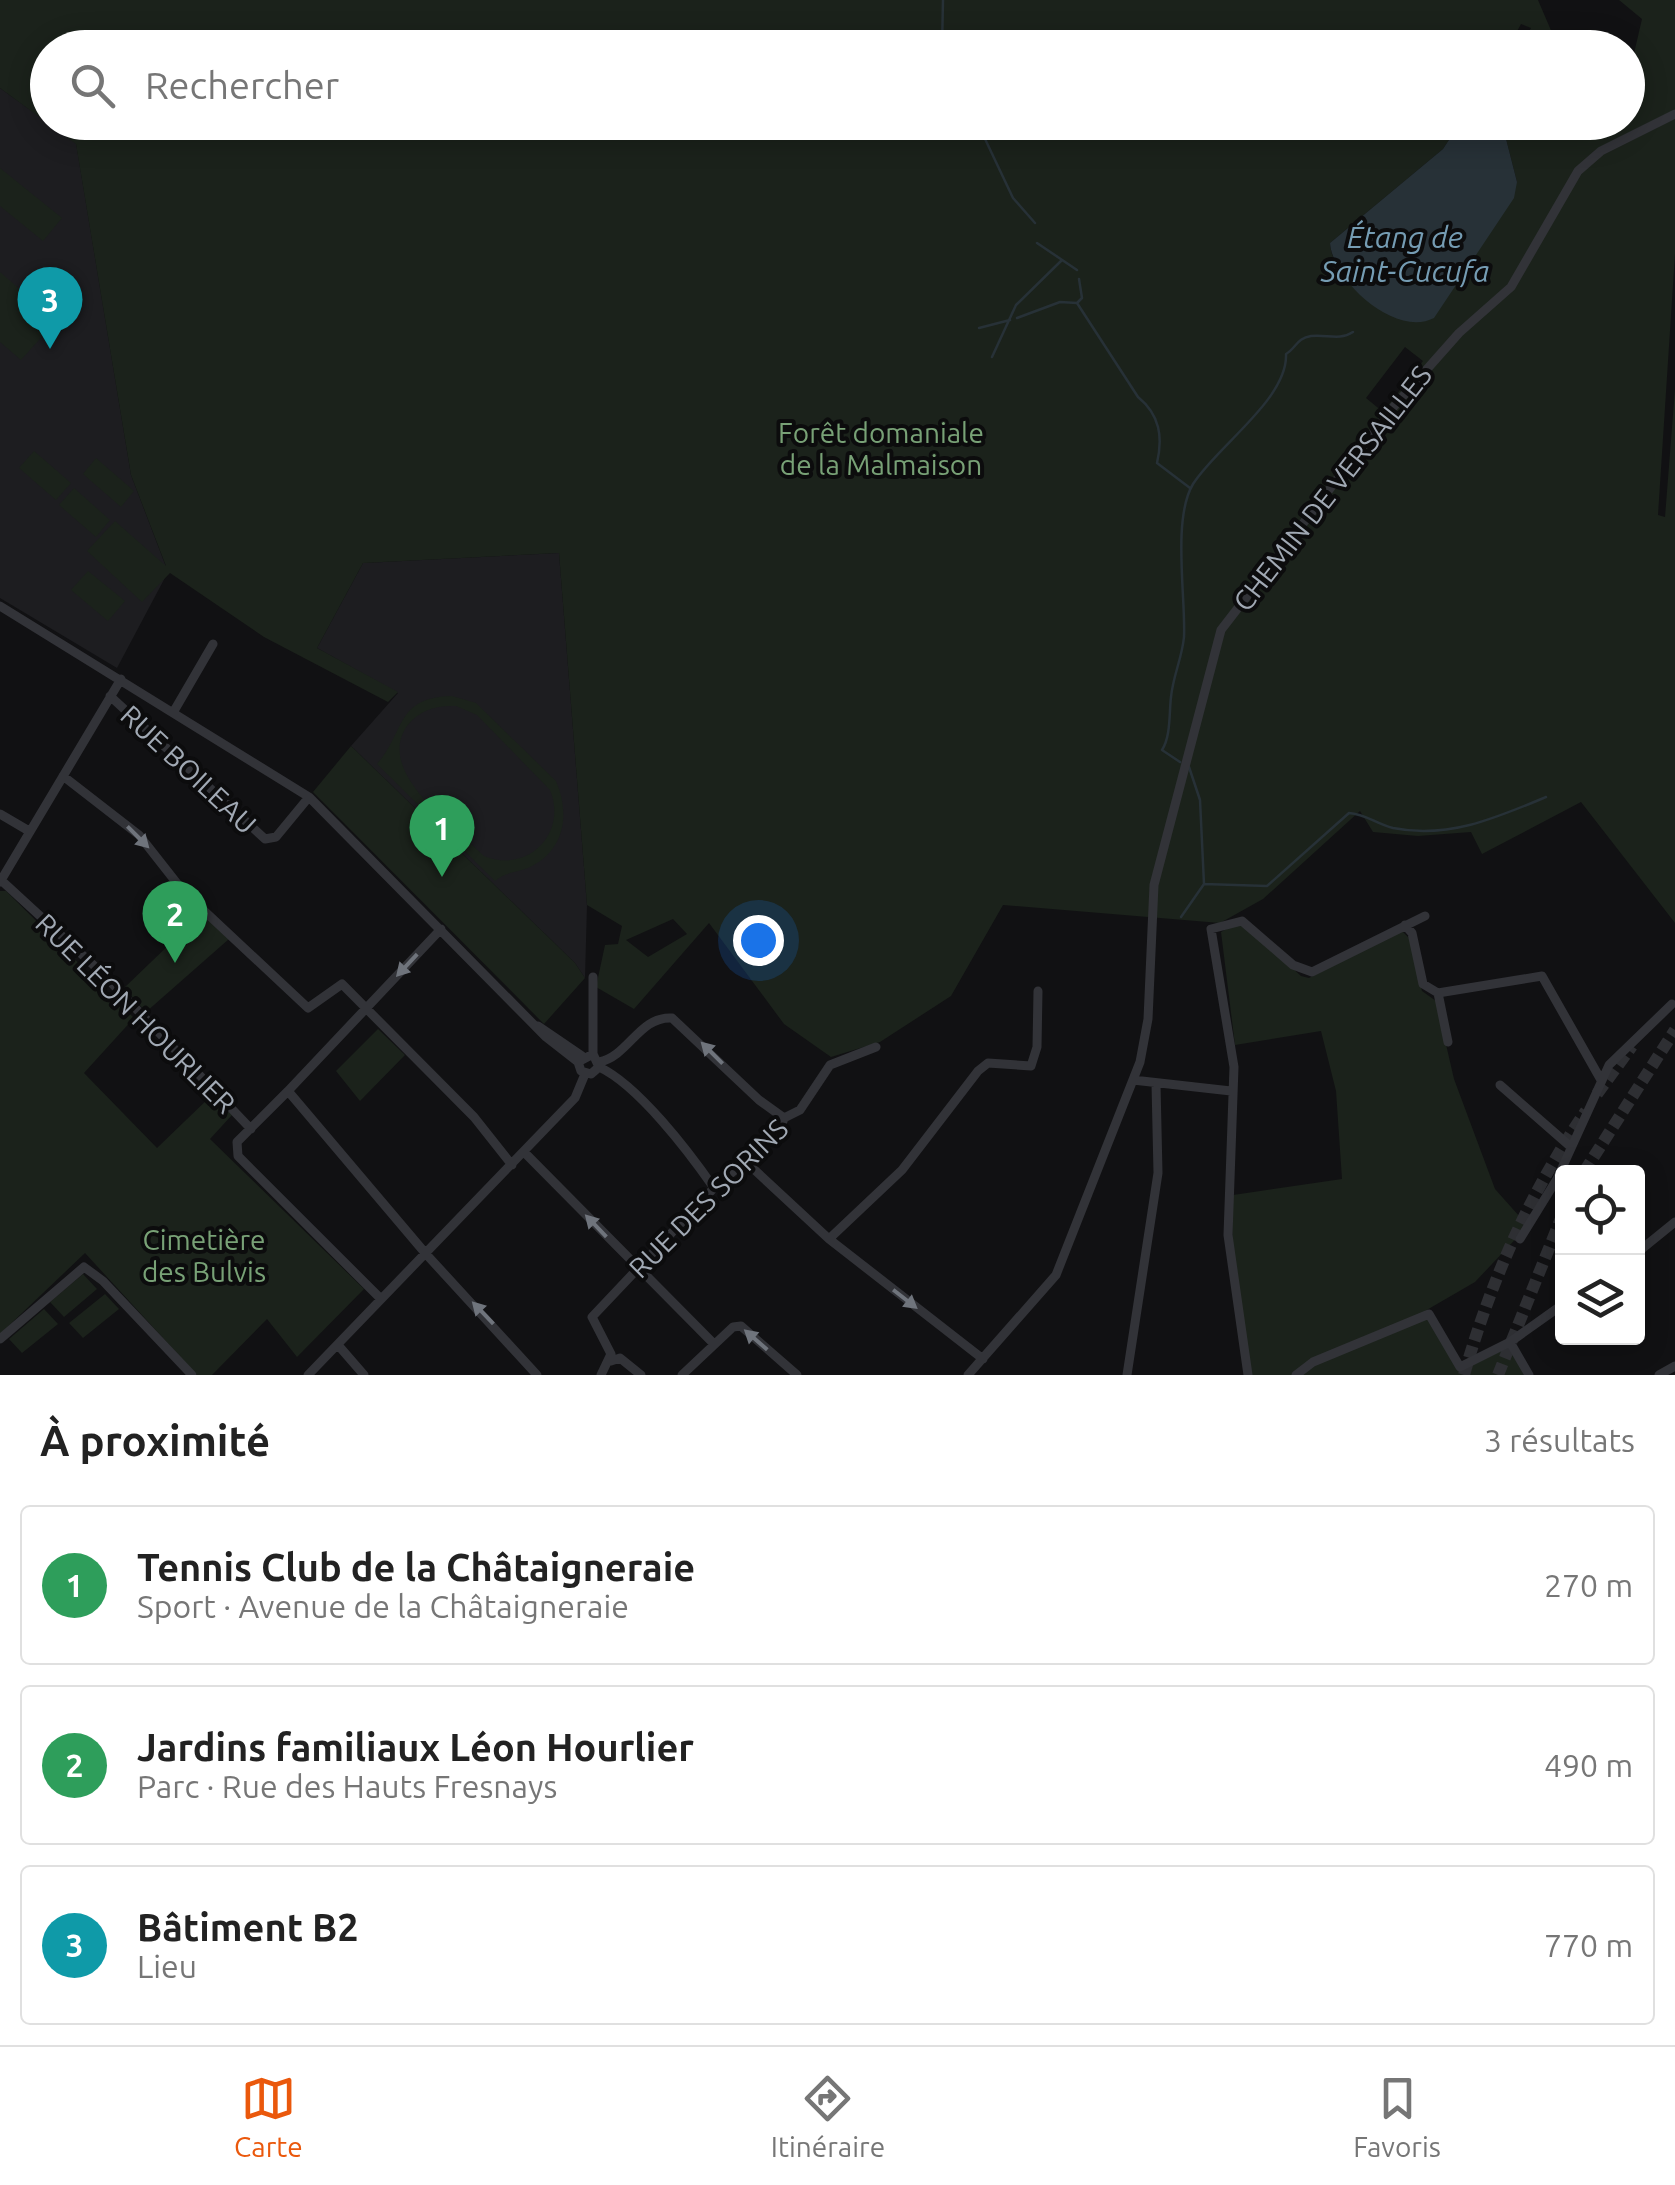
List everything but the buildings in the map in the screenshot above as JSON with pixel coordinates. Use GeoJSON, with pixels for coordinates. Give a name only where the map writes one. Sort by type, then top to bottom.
{"type":"FeatureCollection","features":[{"type":"Feature","properties":{"kind":"street","name":"CHEMIN DE VERSAILLES"},"geometry":{"type":"LineString","coordinates":[[1645,129],[1675,114]]}},
{"type":"Feature","properties":{"kind":"street","name":"CHEMIN DE VERSAILLES"},"geometry":{"type":"LineString","coordinates":[[968,1375],[1056,1275],[1134,1080],[1148,1019],[1154,885],[1221,630],[1242,597],[1423,372],[1476,316],[1511,287],[1578,171],[1601,151],[1623,140]]}},
{"type":"Feature","properties":{"kind":"street"},"geometry":{"type":"LineString","coordinates":[[0,606],[310,797],[535,1025],[613,1073],[650,1108],[714,1188]]}},
{"type":"Feature","properties":{"kind":"street"},"geometry":{"type":"LineString","coordinates":[[174,711],[213,644]]}},
{"type":"Feature","properties":{"kind":"street"},"geometry":{"type":"LineString","coordinates":[[0,881],[121,679]]}},
{"type":"Feature","properties":{"kind":"street","name":"RUE BOILEAU"},"geometry":{"type":"LineString","coordinates":[[110,696],[264,839],[276,837],[310,797]]}},
{"type":"Feature","properties":{"kind":"street"},"geometry":{"type":"LineString","coordinates":[[63,776],[139,835],[183,890],[308,1008],[342,984],[474,1118],[512,1165]]}},
{"type":"Feature","properties":{"kind":"street"},"geometry":{"type":"LineString","coordinates":[[0,814],[29,831]]}},
{"type":"Feature","properties":{"kind":"street","name":"RUE LÉON HOURLIER"},"geometry":{"type":"LineString","coordinates":[[0,881],[100,972],[251,1129],[440,929]]}},
{"type":"Feature","properties":{"kind":"street"},"geometry":{"type":"LineString","coordinates":[[1248,1375],[1228,1234],[1230,1024],[1211,929],[1242,922],[1293,966],[1312,972],[1426,916]]}},
{"type":"Feature","properties":{"kind":"street"},"geometry":{"type":"LineString","coordinates":[[1406,925],[1423,984],[1438,992],[1542,976],[1601,1080]]}},
{"type":"Feature","properties":{"kind":"street"},"geometry":{"type":"LineString","coordinates":[[308,1375],[575,1098],[590,1060],[593,977]]}},
{"type":"Feature","properties":{"kind":"street"},"geometry":{"type":"LineString","coordinates":[[828,1238],[902,1170],[978,1070],[988,1063],[1030,1066],[1037,1047],[1038,992]]}},
{"type":"Feature","properties":{"kind":"street"},"geometry":{"type":"LineString","coordinates":[[1438,992],[1448,1042]]}},
{"type":"Feature","properties":{"kind":"street"},"geometry":{"type":"LineString","coordinates":[[1566,1165],[1614,1058],[1674,1003]]}},
{"type":"Feature","properties":{"kind":"street"},"geometry":{"type":"LineString","coordinates":[[590,1060],[608,1060],[646,1025],[672,1018],[759,1100],[784,1118]]}},
{"type":"Feature","properties":{"kind":"street","name":"RUE DES SORINS"},"geometry":{"type":"LineString","coordinates":[[611,1361],[592,1317],[714,1188],[780,1131],[784,1118],[800,1110],[830,1066],[876,1047]]}},
{"type":"Feature","properties":{"kind":"street"},"geometry":{"type":"LineString","coordinates":[[1134,1080],[1231,1091]]}},
{"type":"Feature","properties":{"kind":"street"},"geometry":{"type":"LineString","coordinates":[[1127,1375],[1158,1173],[1156,1084]]}},
{"type":"Feature","properties":{"kind":"street"},"geometry":{"type":"LineString","coordinates":[[1500,1085],[1571,1147]]}},
{"type":"Feature","properties":{"kind":"street"},"geometry":{"type":"LineString","coordinates":[[288,1091],[426,1254],[537,1375]]}},
{"type":"Feature","properties":{"kind":"street"},"geometry":{"type":"LineString","coordinates":[[251,1129],[236,1142],[238,1156],[382,1299]]}},
{"type":"Feature","properties":{"kind":"street"},"geometry":{"type":"LineString","coordinates":[[524,1152],[714,1344]]}},
{"type":"Feature","properties":{"kind":"street"},"geometry":{"type":"LineString","coordinates":[[746,1161],[828,1238],[983,1359]]}},
{"type":"Feature","properties":{"kind":"street"},"geometry":{"type":"LineString","coordinates":[[1520,1239],[1555,1190]]}},
{"type":"Feature","properties":{"kind":"street"},"geometry":{"type":"LineString","coordinates":[[1645,1246],[1675,1222]]}},
{"type":"Feature","properties":{"kind":"street"},"geometry":{"type":"LineString","coordinates":[[0,1339],[84,1267],[104,1281],[192,1375]]}},
{"type":"Feature","properties":{"kind":"street"},"geometry":{"type":"LineString","coordinates":[[1296,1375],[1313,1362],[1429,1314],[1460,1367],[1510,1342],[1555,1310]]}},
{"type":"Feature","properties":{"kind":"street"},"geometry":{"type":"LineString","coordinates":[[682,1375],[714,1344],[741,1326],[798,1375]]}},
{"type":"Feature","properties":{"kind":"street"},"geometry":{"type":"LineString","coordinates":[[1510,1342],[1529,1375]]}},
{"type":"Feature","properties":{"kind":"street"},"geometry":{"type":"LineString","coordinates":[[338,1345],[364,1375]]}},
{"type":"Feature","properties":{"kind":"street"},"geometry":{"type":"LineString","coordinates":[[601,1375],[611,1361],[620,1358],[641,1375]]}},
{"type":"Feature","properties":{"kind":"street"},"geometry":{"type":"LineString","coordinates":[[1659,1375],[1675,1366]]}},
{"type":"Feature","properties":{"kind":"shaded area"},"geometry":{"type":"Polygon","coordinates":[[[0,88],[30,110],[30,140],[76,143],[131,475],[168,572],[117,668],[0,598],[0,88]]]}},
{"type":"Feature","properties":{"kind":"shaded area"},"geometry":{"type":"Polygon","coordinates":[[[559,553],[587,905],[585,978],[575,963],[351,746],[398,693],[317,648],[363,563],[559,553]]]}},
{"type":"Feature","properties":{"kind":"green space","name":"Forêt domaniale de la Malmaison"},"geometry":{"type":"Polygon","coordinates":[[[0,0],[1538,0],[1551,30],[1530,30],[1521,24],[1518,30],[30,30],[30,110],[0,88],[0,0]]]}},
{"type":"Feature","properties":{"kind":"green space","name":"Forêt domaniale de la Malmaison"},"geometry":{"type":"Polygon","coordinates":[[[1619,0],[1675,0],[1675,254],[1658,515],[1665,517],[1675,389],[1675,923],[1581,802],[1482,854],[1471,832],[1418,836],[1373,832],[1360,811],[1263,899],[1220,923],[1003,905],[951,996],[880,1042],[831,1057],[784,1024],[709,923],[634,1009],[596,987],[605,945],[618,944],[622,926],[587,905],[559,553],[363,563],[317,648],[398,692],[388,702],[264,637],[170,573],[142,602],[87,551],[115,521],[166,566],[131,475],[76,144],[71,140],[1449,140],[1330,243],[1343,276],[1389,314],[1517,182],[1506,140],[1645,140],[1645,30],[1639,30],[1642,19],[1619,0]],[[1405,347],[1366,398],[1383,412],[1423,361],[1405,347]],[[673,919],[626,940],[648,957],[687,934],[673,919]]]}},
{"type":"Feature","properties":{"kind":"green space"},"geometry":{"type":"Polygon","coordinates":[[[0,168],[62,218],[43,241],[0,206],[0,168]]]}},
{"type":"Feature","properties":{"kind":"green space"},"geometry":{"type":"Polygon","coordinates":[[[0,272],[56,321],[21,360],[0,342],[0,272]]]}},
{"type":"Feature","properties":{"kind":"green space"},"geometry":{"type":"Polygon","coordinates":[[[34,451],[71,483],[56,500],[19,468],[34,451]]]}},
{"type":"Feature","properties":{"kind":"green space"},"geometry":{"type":"Polygon","coordinates":[[[96,458],[134,491],[121,507],[83,474],[96,458]]]}},
{"type":"Feature","properties":{"kind":"green space"},"geometry":{"type":"Polygon","coordinates":[[[74,488],[110,520],[96,537],[59,505],[74,488]]]}},
{"type":"Feature","properties":{"kind":"green space"},"geometry":{"type":"Polygon","coordinates":[[[88,571],[125,601],[108,621],[71,590],[88,571]]]}},
{"type":"Feature","properties":{"kind":"green space"},"geometry":{"type":"Polygon","coordinates":[[[452,696],[476,703],[556,781],[563,805],[562,829],[552,850],[532,866],[495,881],[377,764],[411,710],[434,698],[452,696]],[[456,706],[423,712],[407,726],[400,744],[401,762],[422,797],[484,856],[500,860],[529,855],[548,835],[553,821],[550,790],[477,715],[456,706]]]}},
{"type":"Feature","properties":{"kind":"green space"},"geometry":{"type":"Polygon","coordinates":[[[351,746],[575,963],[585,978],[544,1024],[313,792],[351,746]]]}},
{"type":"Feature","properties":{"kind":"green space","name":"Cimetière des Bulvis"},"geometry":{"type":"Polygon","coordinates":[[[0,891],[6,891],[134,1018],[84,1073],[157,1148],[212,1095],[232,1115],[210,1139],[364,1289],[297,1357],[267,1319],[212,1375],[197,1375],[85,1253],[0,1334],[0,891]]]}},
{"type":"Feature","properties":{"kind":"green space"},"geometry":{"type":"Polygon","coordinates":[[[202,913],[229,939],[146,1012],[124,988],[202,913]]]}},
{"type":"Feature","properties":{"kind":"green space"},"geometry":{"type":"Polygon","coordinates":[[[1241,921],[1301,976],[1309,978],[1401,930],[1410,939],[1422,991],[1436,1001],[1454,1079],[1495,1189],[1528,1226],[1475,1282],[1425,1311],[1458,1371],[1509,1347],[1524,1375],[1251,1375],[1232,1246],[1233,1195],[1342,1179],[1336,1091],[1321,1031],[1235,1045],[1221,932],[1241,921]]]}},
{"type":"Feature","properties":{"kind":"green space"},"geometry":{"type":"Polygon","coordinates":[[[378,1029],[405,1055],[360,1101],[336,1071],[378,1029]]]}},
{"type":"Feature","properties":{"kind":"green space"},"geometry":{"type":"Polygon","coordinates":[[[83,1274],[97,1289],[64,1317],[50,1302],[83,1274]]]}},
{"type":"Feature","properties":{"kind":"green space"},"geometry":{"type":"Polygon","coordinates":[[[105,1294],[119,1309],[83,1338],[69,1323],[105,1294]]]}},
{"type":"Feature","properties":{"kind":"green space"},"geometry":{"type":"Polygon","coordinates":[[[44,1309],[58,1324],[22,1353],[9,1339],[44,1309]]]}},
{"type":"Feature","properties":{"kind":"water","name":"Étang de Saint-Cucufa"},"geometry":{"type":"Polygon","coordinates":[[[1449,140],[1506,140],[1517,182],[1514,198],[1434,318],[1402,320],[1385,313],[1354,289],[1342,274],[1330,243],[1449,140]]]}},
{"type":"Feature","properties":{"kind":"waterway"},"geometry":{"type":"LineString","coordinates":[[942,30],[943,0]]}},
{"type":"Feature","properties":{"kind":"waterway"},"geometry":{"type":"LineString","coordinates":[[986,140],[1013,198],[1035,223]]}},
{"type":"Feature","properties":{"kind":"waterway"},"geometry":{"type":"LineString","coordinates":[[1037,243],[1077,270]]}},
{"type":"Feature","properties":{"kind":"waterway"},"geometry":{"type":"LineString","coordinates":[[992,357],[1016,305],[1062,260]]}},
{"type":"Feature","properties":{"kind":"waterway"},"geometry":{"type":"LineString","coordinates":[[1079,279],[1082,298],[1077,303],[1155,419],[1160,444],[1157,463],[1190,488]]}},
{"type":"Feature","properties":{"kind":"waterway"},"geometry":{"type":"LineString","coordinates":[[1017,318],[1060,302],[1077,303]]}},
{"type":"Feature","properties":{"kind":"waterway"},"geometry":{"type":"LineString","coordinates":[[979,328],[1010,320]]}},
{"type":"Feature","properties":{"kind":"waterway"},"geometry":{"type":"LineString","coordinates":[[1180,762],[1162,750],[1184,637],[1181,538],[1193,484],[1264,405],[1284,371],[1286,354],[1306,337],[1338,337],[1353,332]]}},
{"type":"Feature","properties":{"kind":"waterway"},"geometry":{"type":"LineString","coordinates":[[1181,917],[1204,884],[1200,800],[1189,767]]}},
{"type":"Feature","properties":{"kind":"waterway"},"geometry":{"type":"LineString","coordinates":[[1204,884],[1267,886],[1349,813],[1393,828],[1433,831],[1490,819],[1546,797]]}},
{"type":"Feature","properties":{"kind":"tunnel"},"geometry":{"type":"LineString","coordinates":[[1588,1165],[1675,1030]]}},
{"type":"Feature","properties":{"kind":"tunnel"},"geometry":{"type":"LineString","coordinates":[[1597,1094],[1632,1046]]}},
{"type":"Feature","properties":{"kind":"tunnel"},"geometry":{"type":"LineString","coordinates":[[1464,1375],[1514,1238],[1547,1173],[1586,1111]]}},
{"type":"Feature","properties":{"kind":"tunnel"},"geometry":{"type":"LineString","coordinates":[[1498,1375],[1555,1233]]}},
{"type":"Feature","properties":{"kind":"place","name":"Bâtiment B2"},"geometry":{"type":"Point","coordinates":[50,349]}},
{"type":"Feature","properties":{"kind":"place","name":"Tennis Club de la Châtaigneraie"},"geometry":{"type":"Point","coordinates":[442,877]}},
{"type":"Feature","properties":{"kind":"place","name":"Jardins familiaux Léon Hourlier"},"geometry":{"type":"Point","coordinates":[175,963]}}]}
